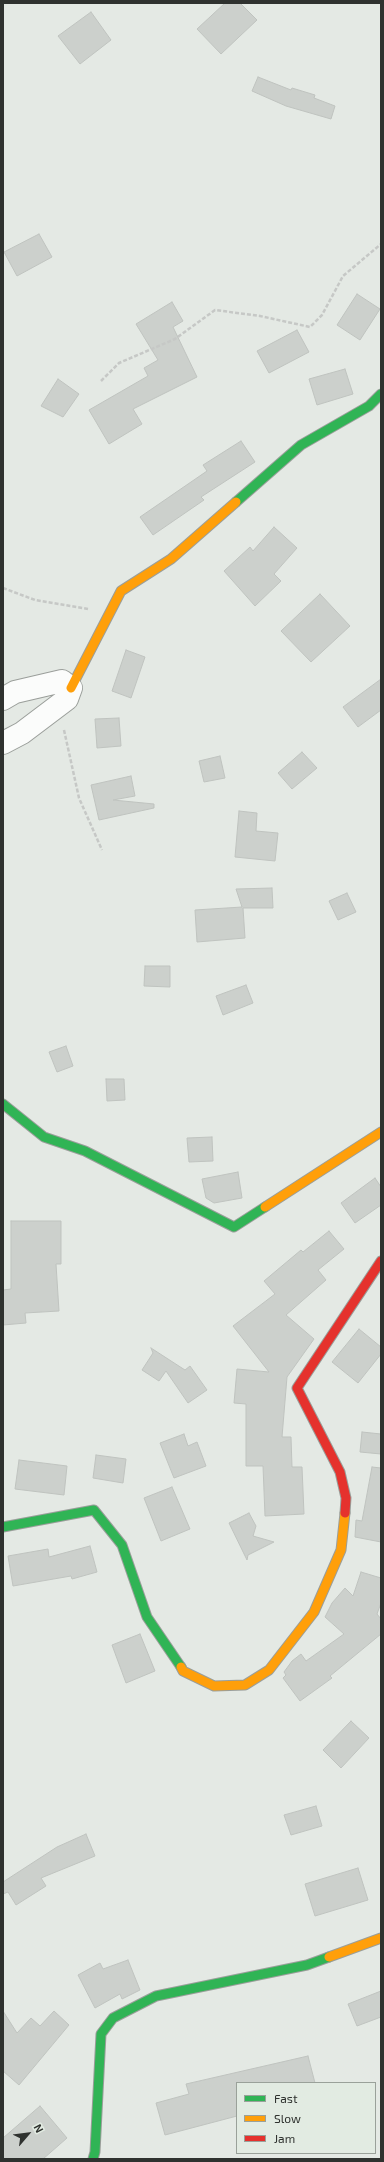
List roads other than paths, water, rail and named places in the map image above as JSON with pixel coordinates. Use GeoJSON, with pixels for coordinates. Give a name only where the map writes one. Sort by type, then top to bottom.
{"type":"FeatureCollection","features":[{"type":"Feature","properties":{"kind":"street"},"geometry":{"type":"LineString","coordinates":[[3,744],[22,733],[66,699],[121,591],[172,559],[301,445],[369,406],[381,394]]}},
{"type":"Feature","properties":{"kind":"street"},"geometry":{"type":"LineString","coordinates":[[3,699],[15,692],[62,681],[71,688]]}},
{"type":"Feature","properties":{"kind":"street"},"geometry":{"type":"LineString","coordinates":[[3,1104],[44,1137],[85,1151],[234,1227],[381,1132]]}},
{"type":"Feature","properties":{"kind":"street"},"geometry":{"type":"LineString","coordinates":[[3,1527],[94,1510],[122,1545],[147,1617],[183,1671],[214,1686],[245,1684],[269,1670],[314,1612],[341,1550],[346,1498],[340,1472],[297,1388],[381,1261]]}},
{"type":"Feature","properties":{"kind":"street"},"geometry":{"type":"LineString","coordinates":[[93,2159],[95,2152],[101,2034],[113,2018],[156,1996],[307,1966],[381,1938]]}}]}
